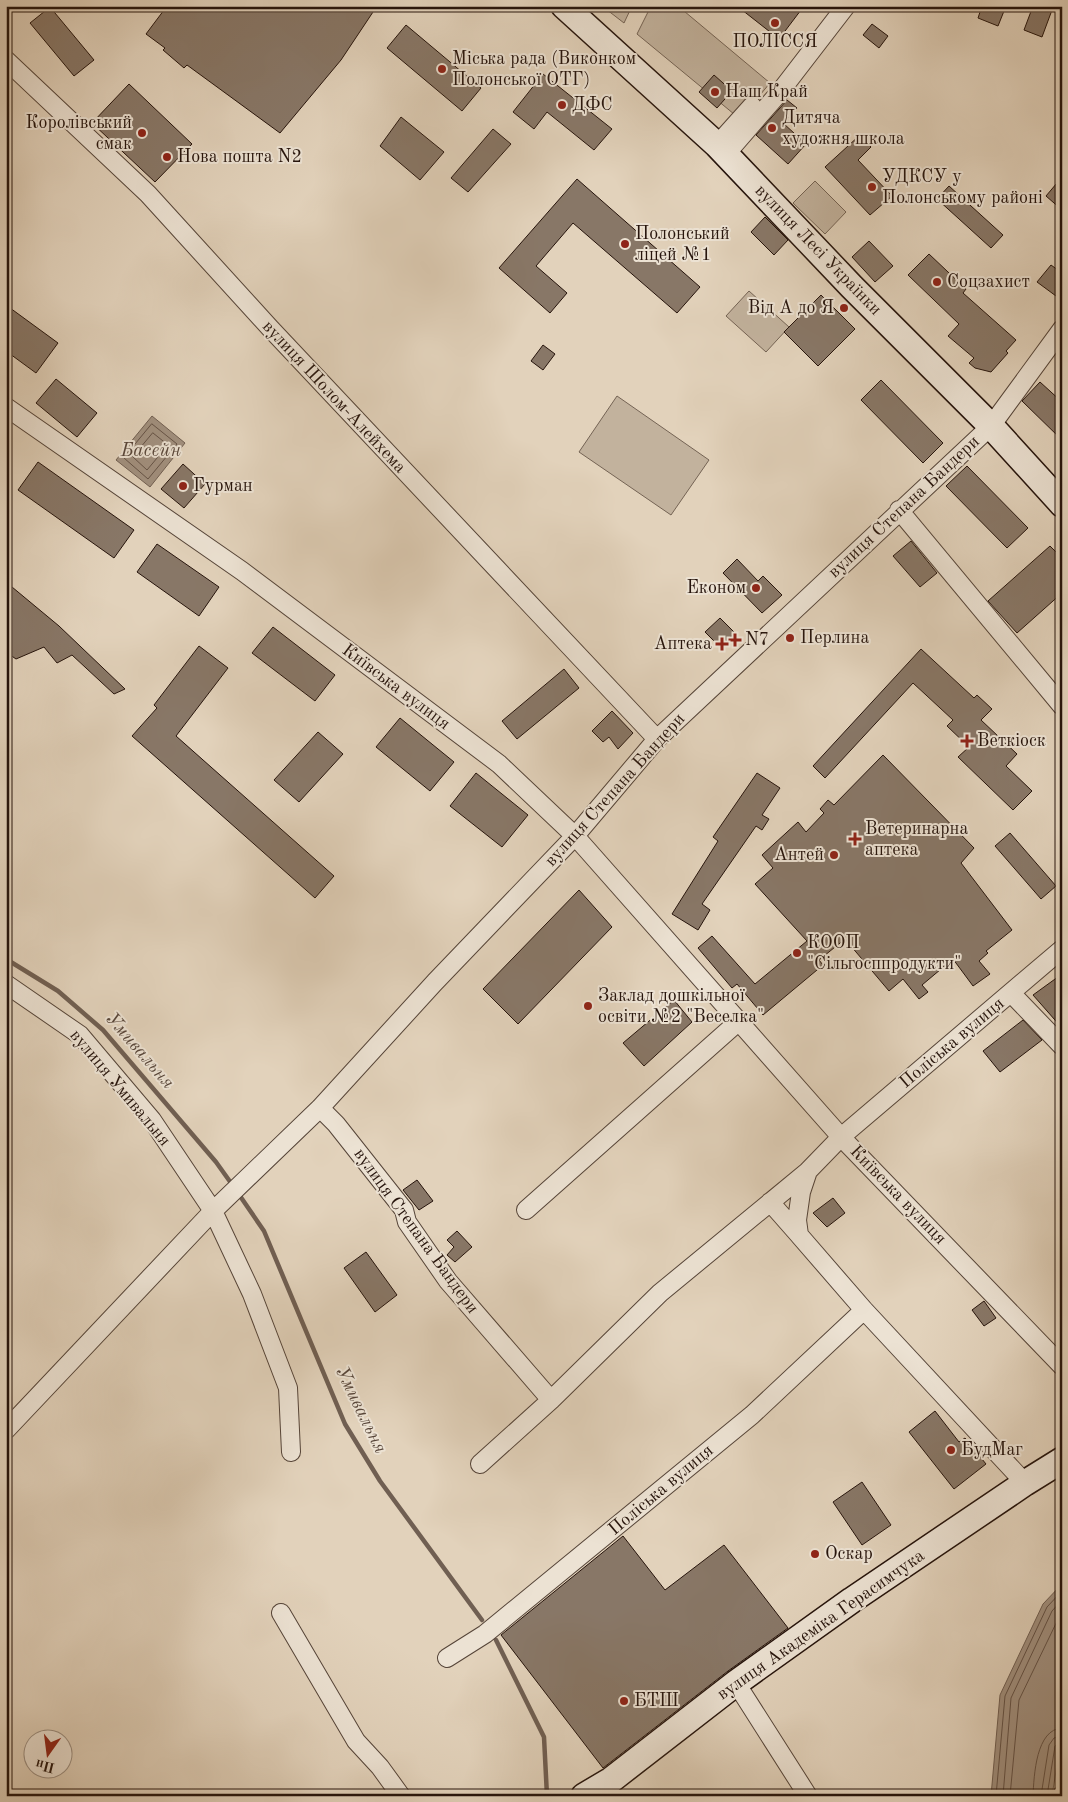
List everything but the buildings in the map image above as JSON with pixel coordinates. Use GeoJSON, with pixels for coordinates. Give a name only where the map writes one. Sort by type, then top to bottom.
{"type":"FeatureCollection","features":[{"type":"Feature","properties":{"kind":"main road","name":"вулиця Лесі Українки"},"geometry":{"type":"LineString","coordinates":[[564,6],[721,149],[852,287],[991,426],[1062,504]]}},
{"type":"Feature","properties":{"kind":"main road","name":"вулиця Академіка Герасимчука"},"geometry":{"type":"LineString","coordinates":[[584,1796],[618,1775],[736,1683],[852,1600],[1062,1460]]}},
{"type":"Feature","properties":{"kind":"street"},"geometry":{"type":"LineString","coordinates":[[721,149],[831,6]]}},
{"type":"Feature","properties":{"kind":"street"},"geometry":{"type":"LineString","coordinates":[[721,149],[779,94],[846,6]]}},
{"type":"Feature","properties":{"kind":"street","name":"вулиця Шолом-Алейхема"},"geometry":{"type":"LineString","coordinates":[[6,60],[148,194],[276,335],[657,739]]}},
{"type":"Feature","properties":{"kind":"street","name":"вулиця Степана Бандери"},"geometry":{"type":"LineString","coordinates":[[6,1430],[214,1211],[320,1108],[435,982],[575,836],[657,739],[899,510],[991,426],[1062,329]]}},
{"type":"Feature","properties":{"kind":"street","name":"Київська вулиця"},"geometry":{"type":"LineString","coordinates":[[6,407],[242,571],[492,759],[575,836],[842,1136],[1062,1366]]}},
{"type":"Feature","properties":{"kind":"street"},"geometry":{"type":"LineString","coordinates":[[899,510],[1062,706]]}},
{"type":"Feature","properties":{"kind":"street","name":"Поліська вулиця"},"geometry":{"type":"LineString","coordinates":[[808,1171],[842,1136],[1062,949]]}},
{"type":"Feature","properties":{"kind":"street","name":"вулиця Умивальня"},"geometry":{"type":"LineString","coordinates":[[6,984],[80,1035],[152,1120],[214,1211]]}},
{"type":"Feature","properties":{"kind":"street"},"geometry":{"type":"LineString","coordinates":[[1011,993],[1062,1046]]}},
{"type":"Feature","properties":{"kind":"street"},"geometry":{"type":"LineString","coordinates":[[526,1210],[739,1021]]}},
{"type":"Feature","properties":{"kind":"street","name":"вулиця Степана Бандери"},"geometry":{"type":"LineString","coordinates":[[320,1108],[336,1124],[404,1210],[407,1222],[448,1281],[551,1400]]}},
{"type":"Feature","properties":{"kind":"street"},"geometry":{"type":"LineString","coordinates":[[480,1464],[551,1400],[660,1293],[808,1171]]}},
{"type":"Feature","properties":{"kind":"street"},"geometry":{"type":"LineString","coordinates":[[799,1234],[797,1220],[801,1192],[808,1171]]}},
{"type":"Feature","properties":{"kind":"street"},"geometry":{"type":"LineString","coordinates":[[770,1202],[864,1310],[1025,1483]]}},
{"type":"Feature","properties":{"kind":"street"},"geometry":{"type":"LineString","coordinates":[[214,1211],[252,1294],[288,1388],[291,1452]]}},
{"type":"Feature","properties":{"kind":"street","name":"Поліська вулиця"},"geometry":{"type":"LineString","coordinates":[[447,1658],[485,1634],[752,1415],[864,1310]]}},
{"type":"Feature","properties":{"kind":"street"},"geometry":{"type":"LineString","coordinates":[[281,1613],[356,1741],[380,1767],[401,1796]]}},
{"type":"Feature","properties":{"kind":"street"},"geometry":{"type":"LineString","coordinates":[[736,1683],[808,1796]]}},
{"type":"Feature","properties":{"kind":"shaded area"},"geometry":{"type":"Polygon","coordinates":[[[602,6],[632,6],[624,23],[602,6]]]}},
{"type":"Feature","properties":{"kind":"shaded area"},"geometry":{"type":"Polygon","coordinates":[[[651,6],[678,6],[770,83],[740,119],[637,34],[651,6]]]}},
{"type":"Feature","properties":{"kind":"shaded area"},"geometry":{"type":"Polygon","coordinates":[[[815,181],[846,212],[825,234],[793,203],[815,181]]]}},
{"type":"Feature","properties":{"kind":"shaded area"},"geometry":{"type":"Polygon","coordinates":[[[749,291],[789,327],[766,352],[726,316],[749,291]]]}},
{"type":"Feature","properties":{"kind":"shaded area"},"geometry":{"type":"Polygon","coordinates":[[[617,396],[709,460],[671,515],[579,452],[617,396]]]}},
{"type":"Feature","properties":{"kind":"water","name":"Басейн"},"geometry":{"type":"Polygon","coordinates":[[[152,416],[185,443],[150,487],[116,460],[152,416]]]}},
{"type":"Feature","properties":{"kind":"water"},"geometry":{"type":"Polygon","coordinates":[[[1062,1584],[1062,1733],[1052,1796],[991,1796],[1000,1695],[1043,1604],[1062,1584]]]}},
{"type":"Feature","properties":{"kind":"waterway","name":"Умивальня"},"geometry":{"type":"LineString","coordinates":[[6,959],[58,991],[103,1030],[216,1162],[231,1183]]}},
{"type":"Feature","properties":{"kind":"waterway","name":"Умивальня"},"geometry":{"type":"LineString","coordinates":[[240,1196],[264,1231],[345,1424],[380,1481],[482,1620]]}},
{"type":"Feature","properties":{"kind":"waterway","name":"Умивальня"},"geometry":{"type":"LineString","coordinates":[[496,1640],[544,1737],[547,1796]]}},
{"type":"Feature","properties":{"kind":"place","name":"ПОЛІССЯ"},"geometry":{"type":"Point","coordinates":[775,23]}},
{"type":"Feature","properties":{"kind":"place","name":"Міська рада (Виконком Полонської ОТГ)"},"geometry":{"type":"Point","coordinates":[442,69]}},
{"type":"Feature","properties":{"kind":"place","name":"Наш Край"},"geometry":{"type":"Point","coordinates":[715,92]}},
{"type":"Feature","properties":{"kind":"place","name":"ДФС"},"geometry":{"type":"Point","coordinates":[562,105]}},
{"type":"Feature","properties":{"kind":"place","name":"Дитяча художня школа"},"geometry":{"type":"Point","coordinates":[772,128]}},
{"type":"Feature","properties":{"kind":"place","name":"Королівський смак"},"geometry":{"type":"Point","coordinates":[142,133]}},
{"type":"Feature","properties":{"kind":"place","name":"Нова пошта N2"},"geometry":{"type":"Point","coordinates":[167,157]}},
{"type":"Feature","properties":{"kind":"place","name":"УДКСУ у Полонському районi"},"geometry":{"type":"Point","coordinates":[872,187]}},
{"type":"Feature","properties":{"kind":"place","name":"Полонський ліцей №1"},"geometry":{"type":"Point","coordinates":[625,244]}},
{"type":"Feature","properties":{"kind":"place","name":"Соцзахист"},"geometry":{"type":"Point","coordinates":[937,282]}},
{"type":"Feature","properties":{"kind":"place","name":"Від А до Я"},"geometry":{"type":"Point","coordinates":[844,308]}},
{"type":"Feature","properties":{"kind":"place","name":"Гурман"},"geometry":{"type":"Point","coordinates":[183,486]}},
{"type":"Feature","properties":{"kind":"place","name":"Економ"},"geometry":{"type":"Point","coordinates":[756,588]}},
{"type":"Feature","properties":{"kind":"place","name":"Перлина"},"geometry":{"type":"Point","coordinates":[790,638]}},
{"type":"Feature","properties":{"kind":"place","name":"N7"},"geometry":{"type":"Point","coordinates":[735,640]}},
{"type":"Feature","properties":{"kind":"place","name":"Аптека"},"geometry":{"type":"Point","coordinates":[722,644]}},
{"type":"Feature","properties":{"kind":"place","name":"Веткіоск"},"geometry":{"type":"Point","coordinates":[967,741]}},
{"type":"Feature","properties":{"kind":"place","name":"Ветеринарна аптека"},"geometry":{"type":"Point","coordinates":[855,839]}},
{"type":"Feature","properties":{"kind":"place","name":"Антей"},"geometry":{"type":"Point","coordinates":[834,855]}},
{"type":"Feature","properties":{"kind":"place","name":"КООП \"Сільгосппродукти\""},"geometry":{"type":"Point","coordinates":[797,953]}},
{"type":"Feature","properties":{"kind":"place","name":"Заклад дошкільної освіти №2 \"Веселка\""},"geometry":{"type":"Point","coordinates":[588,1006]}},
{"type":"Feature","properties":{"kind":"place","name":"БудМаг"},"geometry":{"type":"Point","coordinates":[951,1450]}},
{"type":"Feature","properties":{"kind":"place","name":"Оскар"},"geometry":{"type":"Point","coordinates":[815,1554]}},
{"type":"Feature","properties":{"kind":"place","name":"БТШ"},"geometry":{"type":"Point","coordinates":[624,1701]}}]}
